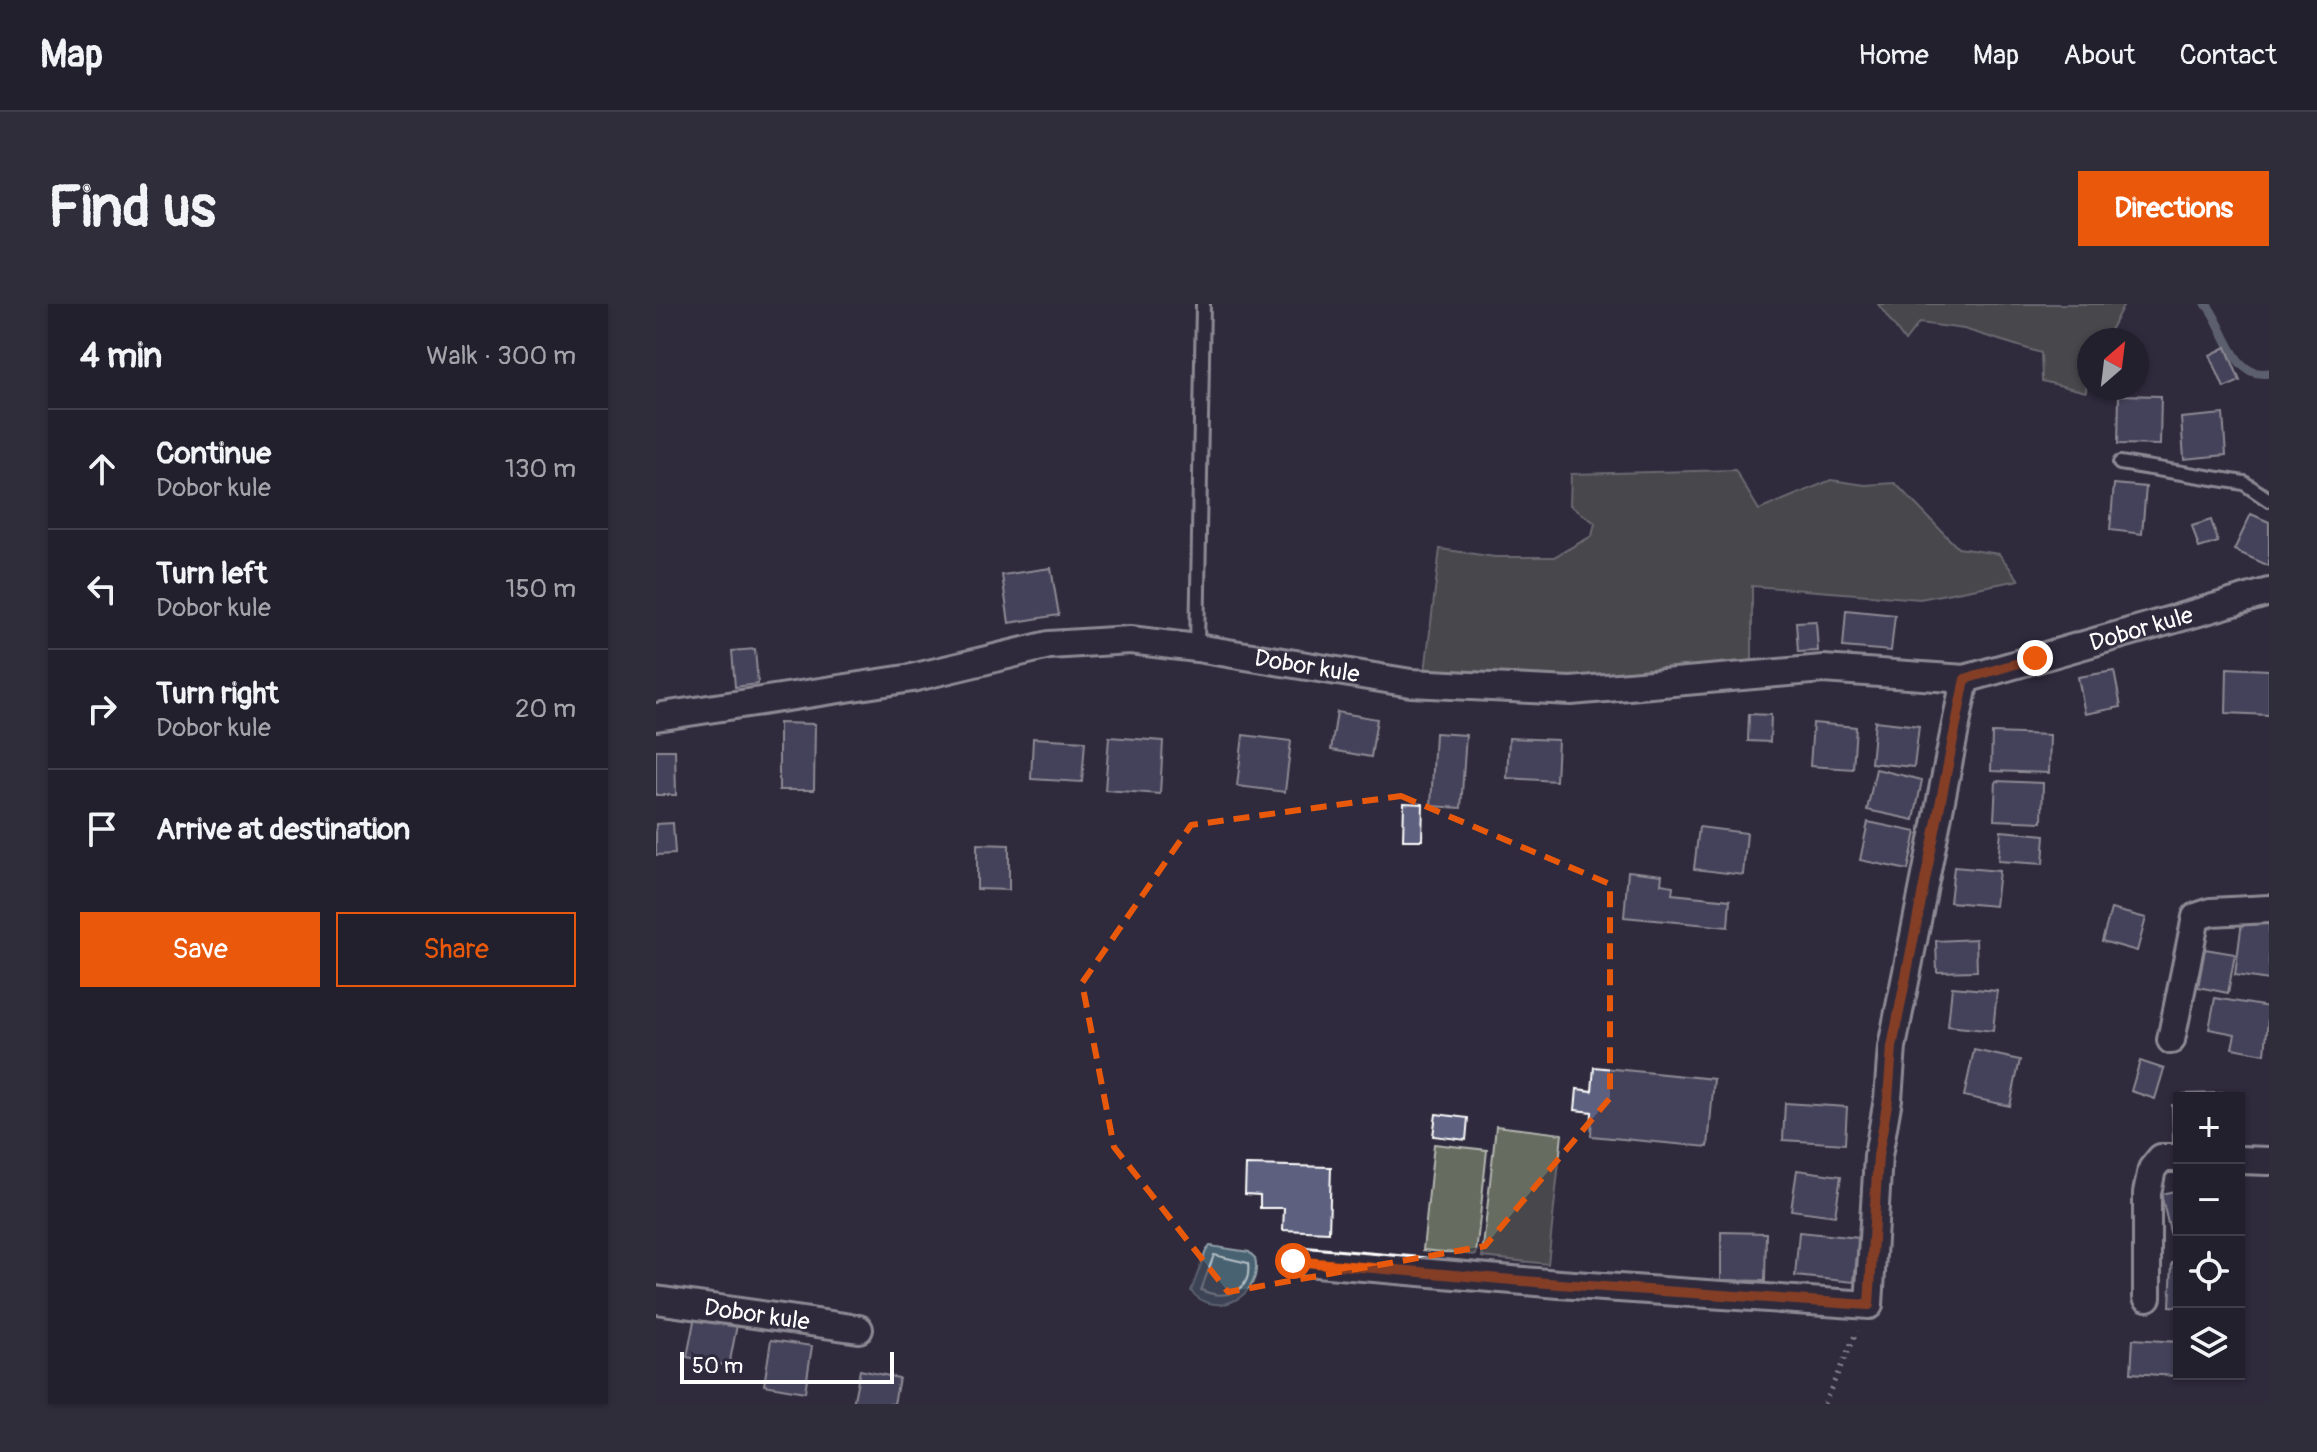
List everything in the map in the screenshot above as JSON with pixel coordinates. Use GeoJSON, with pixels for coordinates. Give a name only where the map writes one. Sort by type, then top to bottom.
{"type":"FeatureCollection","features":[{"type":"Feature","properties":{"kind":"street","name":"Dobor kule"},"geometry":{"type":"LineString","coordinates":[[656,717],[912,678],[1049,645],[1130,640],[1411,683],[1571,691],[1823,669],[1965,679],[2269,592]]}},
{"type":"Feature","properties":{"kind":"street"},"geometry":{"type":"LineString","coordinates":[[1293,1261],[1559,1284],[1869,1305],[1878,1156],[1888,1099],[1892,1047],[1965,679]]}},
{"type":"Feature","properties":{"kind":"street"},"geometry":{"type":"LineString","coordinates":[[2171,1040],[2196,917],[2211,912],[2269,909]]}},
{"type":"Feature","properties":{"kind":"street"},"geometry":{"type":"LineString","coordinates":[[2147,1297],[2147,1193],[2152,1169],[2161,1158],[2173,1158]]}},
{"type":"Feature","properties":{"kind":"street"},"geometry":{"type":"LineString","coordinates":[[2245,1160],[2269,1161]]}},
{"type":"Feature","properties":{"kind":"street","name":"Dobor kule"},"geometry":{"type":"LineString","coordinates":[[656,1300],[859,1329]]}},
{"type":"Feature","properties":{"kind":"lane"},"geometry":{"type":"LineString","coordinates":[[1197,648],[1203,304]]}},
{"type":"Feature","properties":{"kind":"lane"},"geometry":{"type":"LineString","coordinates":[[2120,463],[2244,483],[2269,500]]}},
{"type":"Feature","properties":{"kind":"path"},"geometry":{"type":"LineString","coordinates":[[1824,1404],[1869,1305]]}},
{"type":"Feature","properties":{"kind":"highlighted area"},"geometry":{"type":"Polygon","coordinates":[[[1401,796],[1610,884],[1610,1098],[1485,1246],[1228,1292],[1114,1147],[1082,983],[1191,825],[1401,796]]]}},
{"type":"Feature","properties":{"kind":"shaded area"},"geometry":{"type":"Polygon","coordinates":[[[1878,304],[2124,304],[2111,328],[2077,328],[2077,390],[2042,381],[2041,353],[1964,329],[1919,323],[1905,341],[1878,304]]]}},
{"type":"Feature","properties":{"kind":"shaded area"},"geometry":{"type":"Polygon","coordinates":[[[1735,470],[1759,510],[1831,480],[1865,485],[1895,483],[1958,548],[1999,554],[2019,580],[1920,599],[1752,586],[1752,664],[1612,676],[1487,680],[1425,672],[1440,549],[1495,557],[1554,557],[1592,536],[1595,523],[1570,505],[1571,474],[1735,470]]]}},
{"type":"Feature","properties":{"kind":"shaded area"},"geometry":{"type":"Polygon","coordinates":[[[1496,1126],[1562,1134],[1548,1264],[1482,1257],[1496,1126]]]}},
{"type":"Feature","properties":{"kind":"shaded area"},"geometry":{"type":"Polygon","coordinates":[[[1434,1144],[1487,1150],[1476,1255],[1423,1250],[1434,1144]]]}},
{"type":"Feature","properties":{"kind":"water"},"geometry":{"type":"Polygon","coordinates":[[[1210,1246],[1249,1252],[1255,1258],[1256,1272],[1252,1283],[1245,1293],[1224,1304],[1201,1300],[1191,1291],[1210,1246]]]}},
{"type":"Feature","properties":{"kind":"building"},"geometry":{"type":"Polygon","coordinates":[[[2226,347],[2240,381],[2224,388],[2210,355],[2226,347]]]}},
{"type":"Feature","properties":{"kind":"building"},"geometry":{"type":"Polygon","coordinates":[[[2149,396],[2161,396],[2160,445],[2118,444],[2119,400],[2149,400],[2149,396]]]}},
{"type":"Feature","properties":{"kind":"building"},"geometry":{"type":"Polygon","coordinates":[[[2223,414],[2226,455],[2184,459],[2181,418],[2223,414]]]}},
{"type":"Feature","properties":{"kind":"building"},"geometry":{"type":"Polygon","coordinates":[[[2114,484],[2146,487],[2142,534],[2110,530],[2114,484]]]}},
{"type":"Feature","properties":{"kind":"building"},"geometry":{"type":"Polygon","coordinates":[[[2251,514],[2269,522],[2269,566],[2234,550],[2251,514]]]}},
{"type":"Feature","properties":{"kind":"building"},"geometry":{"type":"Polygon","coordinates":[[[2211,520],[2218,542],[2199,548],[2192,526],[2211,520]]]}},
{"type":"Feature","properties":{"kind":"building"},"geometry":{"type":"Polygon","coordinates":[[[1051,568],[1059,615],[1009,623],[1002,575],[1051,568]]]}},
{"type":"Feature","properties":{"kind":"building"},"geometry":{"type":"Polygon","coordinates":[[[1846,610],[1895,615],[1891,651],[1843,647],[1846,610]]]}},
{"type":"Feature","properties":{"kind":"building"},"geometry":{"type":"Polygon","coordinates":[[[1816,621],[1818,651],[1798,652],[1796,622],[1816,621]]]}},
{"type":"Feature","properties":{"kind":"building"},"geometry":{"type":"Polygon","coordinates":[[[755,649],[758,684],[735,687],[732,651],[755,649]]]}},
{"type":"Feature","properties":{"kind":"building"},"geometry":{"type":"Polygon","coordinates":[[[2227,668],[2269,670],[2269,715],[2226,713],[2227,668]]]}},
{"type":"Feature","properties":{"kind":"building"},"geometry":{"type":"Polygon","coordinates":[[[2114,671],[2121,707],[2085,714],[2078,677],[2114,671]]]}},
{"type":"Feature","properties":{"kind":"building"},"geometry":{"type":"Polygon","coordinates":[[[1337,712],[1377,719],[1371,757],[1331,750],[1337,712]]]}},
{"type":"Feature","properties":{"kind":"building"},"geometry":{"type":"Polygon","coordinates":[[[1749,714],[1771,715],[1770,742],[1748,741],[1749,714]]]}},
{"type":"Feature","properties":{"kind":"building"},"geometry":{"type":"Polygon","coordinates":[[[1875,721],[1919,726],[1914,767],[1871,763],[1875,721]]]}},
{"type":"Feature","properties":{"kind":"building"},"geometry":{"type":"Polygon","coordinates":[[[779,723],[815,724],[814,790],[779,790],[779,723]]]}},
{"type":"Feature","properties":{"kind":"building"},"geometry":{"type":"Polygon","coordinates":[[[1813,723],[1856,727],[1853,769],[1810,766],[1813,723]]]}},
{"type":"Feature","properties":{"kind":"building"},"geometry":{"type":"Polygon","coordinates":[[[1435,733],[1466,735],[1461,808],[1431,806],[1435,733]]]}},
{"type":"Feature","properties":{"kind":"building"},"geometry":{"type":"Polygon","coordinates":[[[1992,733],[2050,735],[2049,773],[1991,771],[1992,733]]]}},
{"type":"Feature","properties":{"kind":"building"},"geometry":{"type":"Polygon","coordinates":[[[1243,735],[1291,741],[1285,792],[1237,786],[1243,735]]]}},
{"type":"Feature","properties":{"kind":"building"},"geometry":{"type":"Polygon","coordinates":[[[1109,737],[1163,741],[1160,794],[1105,790],[1109,737]]]}},
{"type":"Feature","properties":{"kind":"building"},"geometry":{"type":"Polygon","coordinates":[[[1033,738],[1085,741],[1082,782],[1031,779],[1033,738]]]}},
{"type":"Feature","properties":{"kind":"building"},"geometry":{"type":"Polygon","coordinates":[[[1509,738],[1558,740],[1556,781],[1507,778],[1509,738]]]}},
{"type":"Feature","properties":{"kind":"building"},"geometry":{"type":"Polygon","coordinates":[[[656,750],[675,750],[676,795],[656,795],[656,750]]]}},
{"type":"Feature","properties":{"kind":"building"},"geometry":{"type":"Polygon","coordinates":[[[1876,769],[1922,780],[1914,820],[1867,810],[1876,769]]]}},
{"type":"Feature","properties":{"kind":"building"},"geometry":{"type":"Polygon","coordinates":[[[1996,781],[2043,783],[2042,822],[1994,820],[1996,781]]]}},
{"type":"Feature","properties":{"kind":"building"},"geometry":{"type":"Polygon","coordinates":[[[1404,803],[1423,804],[1422,840],[1403,840],[1404,803]]]}},
{"type":"Feature","properties":{"kind":"building"},"geometry":{"type":"Polygon","coordinates":[[[1868,822],[1916,832],[1908,870],[1860,860],[1868,822]]]}},
{"type":"Feature","properties":{"kind":"building"},"geometry":{"type":"Polygon","coordinates":[[[673,823],[675,854],[656,855],[656,824],[673,823]]]}},
{"type":"Feature","properties":{"kind":"building"},"geometry":{"type":"Polygon","coordinates":[[[1699,827],[1747,833],[1743,875],[1694,869],[1699,827]]]}},
{"type":"Feature","properties":{"kind":"building"},"geometry":{"type":"Polygon","coordinates":[[[2001,831],[2045,835],[2043,864],[1998,861],[2001,831]]]}},
{"type":"Feature","properties":{"kind":"building"},"geometry":{"type":"Polygon","coordinates":[[[977,844],[1009,845],[1009,890],[977,889],[977,844]]]}},
{"type":"Feature","properties":{"kind":"building"},"geometry":{"type":"Polygon","coordinates":[[[1954,867],[1999,871],[1995,906],[1950,902],[1954,867]]]}},
{"type":"Feature","properties":{"kind":"building"},"geometry":{"type":"Polygon","coordinates":[[[1628,871],[1662,875],[1661,884],[1673,886],[1672,894],[1730,900],[1728,927],[1624,917],[1628,871]]]}},
{"type":"Feature","properties":{"kind":"building"},"geometry":{"type":"Polygon","coordinates":[[[2111,909],[2146,918],[2137,951],[2102,941],[2111,909]]]}},
{"type":"Feature","properties":{"kind":"building"},"geometry":{"type":"Polygon","coordinates":[[[2242,921],[2269,924],[2269,980],[2235,975],[2242,921]]]}},
{"type":"Feature","properties":{"kind":"building"},"geometry":{"type":"Polygon","coordinates":[[[1976,939],[1977,971],[1937,972],[1936,941],[1976,939]]]}},
{"type":"Feature","properties":{"kind":"building"},"geometry":{"type":"Polygon","coordinates":[[[2205,949],[2235,954],[2228,993],[2198,987],[2205,949]]]}},
{"type":"Feature","properties":{"kind":"building"},"geometry":{"type":"Polygon","coordinates":[[[1952,987],[1997,991],[1993,1031],[1948,1026],[1952,987]]]}},
{"type":"Feature","properties":{"kind":"building"},"geometry":{"type":"Polygon","coordinates":[[[2215,998],[2269,1007],[2265,1054],[2232,1048],[2235,1034],[2209,1029],[2215,998]]]}},
{"type":"Feature","properties":{"kind":"building"},"geometry":{"type":"Polygon","coordinates":[[[1974,1050],[2020,1060],[2010,1106],[1964,1096],[1974,1050]]]}},
{"type":"Feature","properties":{"kind":"building"},"geometry":{"type":"Polygon","coordinates":[[[2140,1061],[2164,1069],[2155,1099],[2131,1091],[2140,1061]]]}},
{"type":"Feature","properties":{"kind":"building"},"geometry":{"type":"Polygon","coordinates":[[[1594,1067],[1714,1079],[1708,1147],[1591,1136],[1592,1112],[1575,1110],[1577,1089],[1592,1091],[1594,1067]]]}},
{"type":"Feature","properties":{"kind":"building"},"geometry":{"type":"Polygon","coordinates":[[[1785,1103],[1847,1107],[1845,1144],[1783,1140],[1785,1103]]]}},
{"type":"Feature","properties":{"kind":"building"},"geometry":{"type":"Polygon","coordinates":[[[1436,1114],[1468,1118],[1466,1140],[1433,1136],[1436,1114]]]}},
{"type":"Feature","properties":{"kind":"building"},"geometry":{"type":"Polygon","coordinates":[[[1246,1165],[1331,1167],[1329,1232],[1283,1230],[1284,1208],[1260,1208],[1260,1195],[1245,1194],[1246,1165]]]}},
{"type":"Feature","properties":{"kind":"building"},"geometry":{"type":"Polygon","coordinates":[[[1797,1170],[1841,1176],[1835,1216],[1791,1210],[1797,1170]]]}},
{"type":"Feature","properties":{"kind":"building"},"geometry":{"type":"Polygon","coordinates":[[[2173,1191],[2173,1236],[2171,1236],[2161,1194],[2173,1191]]]}},
{"type":"Feature","properties":{"kind":"building"},"geometry":{"type":"Polygon","coordinates":[[[1721,1232],[1766,1233],[1765,1281],[1721,1280],[1721,1232]]]}},
{"type":"Feature","properties":{"kind":"building"},"geometry":{"type":"Polygon","coordinates":[[[1799,1232],[1859,1238],[1854,1282],[1795,1276],[1799,1232]]]}},
{"type":"Feature","properties":{"kind":"building"},"geometry":{"type":"Polygon","coordinates":[[[2172,1263],[2173,1263],[2173,1306],[2170,1306],[2172,1263]]]}},
{"type":"Feature","properties":{"kind":"building"},"geometry":{"type":"Polygon","coordinates":[[[695,1316],[737,1325],[729,1366],[687,1357],[695,1316]]]}},
{"type":"Feature","properties":{"kind":"building"},"geometry":{"type":"Polygon","coordinates":[[[2133,1339],[2173,1342],[2173,1376],[2131,1373],[2133,1339]]]}},
{"type":"Feature","properties":{"kind":"building"},"geometry":{"type":"Polygon","coordinates":[[[771,1340],[812,1346],[805,1392],[764,1385],[771,1340]]]}},
{"type":"Feature","properties":{"kind":"building"},"geometry":{"type":"Polygon","coordinates":[[[860,1370],[899,1378],[894,1404],[853,1404],[860,1370]]]}},
{"type":"Feature","properties":{"kind":"waterway"},"geometry":{"type":"LineString","coordinates":[[2206,304],[2238,360],[2256,373],[2269,373]]}},
{"type":"Feature","properties":{"kind":"route"},"geometry":{"type":"LineString","coordinates":[[1293,1261],[1559,1284],[1869,1305],[1878,1156],[1888,1099],[1892,1047],[1965,679],[2035,658]]}}]}
